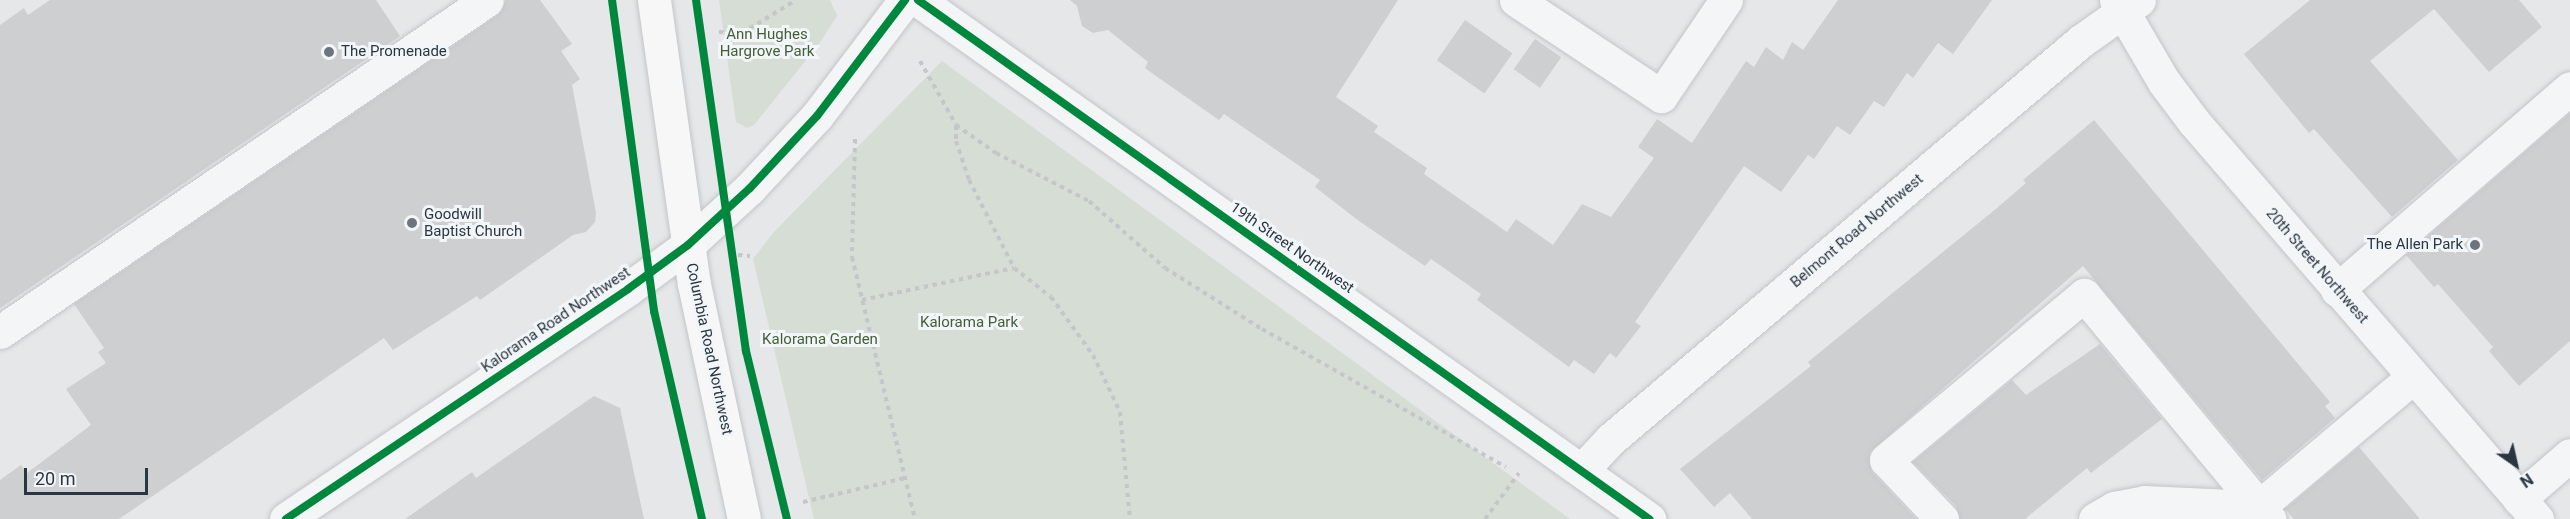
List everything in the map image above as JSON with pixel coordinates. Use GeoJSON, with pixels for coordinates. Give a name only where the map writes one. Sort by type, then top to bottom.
{"type":"FeatureCollection","features":[{"type":"Feature","properties":{"kind":"main road","name":"Columbia Road Northwest"},"geometry":{"type":"LineString","coordinates":[[654,0],[688,245],[744,519]]}},
{"type":"Feature","properties":{"kind":"street"},"geometry":{"type":"LineString","coordinates":[[0,332],[487,0]]}},
{"type":"Feature","properties":{"kind":"street","name":"Kalorama Road Northwest"},"geometry":{"type":"LineString","coordinates":[[286,519],[628,289],[688,245],[726,211],[817,116],[905,0]]}},
{"type":"Feature","properties":{"kind":"street","name":"19th Street Northwest"},"geometry":{"type":"LineString","coordinates":[[918,0],[1649,519]]}},
{"type":"Feature","properties":{"kind":"street"},"geometry":{"type":"LineString","coordinates":[[1516,0],[1660,96],[1726,0]]}},
{"type":"Feature","properties":{"kind":"street","name":"Belmont Road Northwest"},"geometry":{"type":"LineString","coordinates":[[1582,470],[1611,439],[2128,3]]}},
{"type":"Feature","properties":{"kind":"street","name":"20th Street Northwest"},"geometry":{"type":"LineString","coordinates":[[2128,3],[2178,103],[2528,509]]}},
{"type":"Feature","properties":{"kind":"street"},"geometry":{"type":"LineString","coordinates":[[2337,290],[2570,88]]}},
{"type":"Feature","properties":{"kind":"street"},"geometry":{"type":"LineString","coordinates":[[1942,519],[1886,460],[2084,295],[2263,511]]}},
{"type":"Feature","properties":{"kind":"street"},"geometry":{"type":"LineString","coordinates":[[2263,511],[2279,492],[2413,377]]}},
{"type":"Feature","properties":{"kind":"street"},"geometry":{"type":"LineString","coordinates":[[2528,509],[2570,455]]}},
{"type":"Feature","properties":{"kind":"street"},"geometry":{"type":"LineString","coordinates":[[2095,519],[2115,508],[2144,502],[2263,511]]}},
{"type":"Feature","properties":{"kind":"path"},"geometry":{"type":"LineString","coordinates":[[719,32],[742,33],[796,0]]}},
{"type":"Feature","properties":{"kind":"path"},"geometry":{"type":"LineString","coordinates":[[920,61],[956,124],[996,153],[1089,201],[1165,268],[1252,323],[1518,474],[1485,519]]}},
{"type":"Feature","properties":{"kind":"path"},"geometry":{"type":"LineString","coordinates":[[956,124],[956,141],[969,180],[1014,268],[1051,297],[1093,355],[1120,412],[1130,519]]}},
{"type":"Feature","properties":{"kind":"path"},"geometry":{"type":"LineString","coordinates":[[855,139],[852,257],[915,519]]}},
{"type":"Feature","properties":{"kind":"path"},"geometry":{"type":"LineString","coordinates":[[726,211],[734,270]]}},
{"type":"Feature","properties":{"kind":"path"},"geometry":{"type":"LineString","coordinates":[[738,255],[750,256]]}},
{"type":"Feature","properties":{"kind":"path"},"geometry":{"type":"LineString","coordinates":[[862,300],[1014,268]]}},
{"type":"Feature","properties":{"kind":"path"},"geometry":{"type":"LineString","coordinates":[[803,502],[905,478]]}},
{"type":"Feature","properties":{"kind":"green space","name":"Ann Hughes Hargrove Park"},"geometry":{"type":"Polygon","coordinates":[[[719,0],[830,0],[837,16],[819,44],[754,125],[747,128],[736,122],[719,0]]]}},
{"type":"Feature","properties":{"kind":"green space","name":"Kalorama Park"},"geometry":{"type":"Polygon","coordinates":[[[942,61],[1570,519],[814,519],[753,259],[773,233],[942,61]]]}},
{"type":"Feature","properties":{"kind":"building"},"geometry":{"type":"Polygon","coordinates":[[[50,0],[376,0],[400,36],[0,308],[0,25],[24,8],[28,15],[50,0]]]}},
{"type":"Feature","properties":{"kind":"building"},"geometry":{"type":"Polygon","coordinates":[[[506,0],[540,0],[572,44],[561,51],[580,79],[572,85],[596,213],[595,222],[586,232],[573,235],[480,300],[477,296],[393,350],[384,338],[119,519],[0,519],[0,480],[21,465],[27,473],[91,425],[66,389],[106,363],[98,352],[104,348],[74,304],[498,15],[506,0]]]}},
{"type":"Feature","properties":{"kind":"building"},"geometry":{"type":"Polygon","coordinates":[[[1070,0],[1398,0],[1336,97],[1378,126],[1374,132],[1427,168],[1424,174],[1507,232],[1516,219],[1553,245],[1582,204],[1611,217],[1654,158],[1638,147],[1657,119],[1692,143],[1746,61],[1754,67],[1766,47],[1783,60],[1792,42],[1803,50],[1838,0],[1992,0],[1953,54],[1938,43],[1913,78],[1907,73],[1884,107],[1874,101],[1850,135],[1837,126],[1814,159],[1808,155],[1781,192],[1744,166],[1635,322],[1641,326],[1616,358],[1610,353],[1594,374],[1574,360],[1569,367],[1477,300],[1481,294],[1431,259],[1425,266],[1359,221],[1315,187],[1320,180],[1224,114],[1219,120],[1156,76],[1145,68],[1148,62],[1108,30],[1093,33],[1082,26],[1077,6],[1070,0]]]}},
{"type":"Feature","properties":{"kind":"building"},"geometry":{"type":"Polygon","coordinates":[[[2310,0],[2519,0],[2542,27],[2489,72],[2434,9],[2370,61],[2458,160],[2392,217],[2314,129],[2309,133],[2244,54],[2310,0]]]}},
{"type":"Feature","properties":{"kind":"building"},"geometry":{"type":"Polygon","coordinates":[[[1465,20],[1513,53],[1484,93],[1437,60],[1465,20]]]}},
{"type":"Feature","properties":{"kind":"building"},"geometry":{"type":"Polygon","coordinates":[[[1535,39],[1561,57],[1540,88],[1514,69],[1535,39]]]}},
{"type":"Feature","properties":{"kind":"building","name":"The Allen Park"},"geometry":{"type":"Polygon","coordinates":[[[2570,113],[2570,341],[2519,386],[2489,351],[2493,347],[2438,284],[2434,287],[2406,255],[2570,113]]]}},
{"type":"Feature","properties":{"kind":"building"},"geometry":{"type":"Polygon","coordinates":[[[2094,120],[2330,402],[2325,406],[2335,418],[2262,480],[2083,266],[1869,453],[1872,472],[1916,519],[1752,519],[1730,493],[1714,507],[1680,469],[1811,366],[1808,362],[1997,208],[2026,183],[2023,180],[2094,120]]]}},
{"type":"Feature","properties":{"kind":"building"},"geometry":{"type":"Polygon","coordinates":[[[2100,344],[2162,419],[2091,473],[2087,468],[2025,519],[1960,519],[1956,506],[1913,462],[2012,380],[2026,395],[2100,344]]]}},
{"type":"Feature","properties":{"kind":"building"},"geometry":{"type":"Polygon","coordinates":[[[594,396],[620,408],[644,519],[405,519],[472,472],[476,478],[594,396]]]}},
{"type":"Feature","properties":{"kind":"building"},"geometry":{"type":"Polygon","coordinates":[[[2359,447],[2420,519],[2294,519],[2285,509],[2359,447]]]}},
{"type":"Feature","properties":{"kind":"cycle path"},"geometry":{"type":"LineString","coordinates":[[612,0],[654,311],[702,519]]}},
{"type":"Feature","properties":{"kind":"cycle path"},"geometry":{"type":"LineString","coordinates":[[696,0],[746,351],[787,519]]}},
{"type":"Feature","properties":{"kind":"cycle path"},"geometry":{"type":"LineString","coordinates":[[286,519],[628,289],[688,245],[750,188],[817,116],[905,0]]}},
{"type":"Feature","properties":{"kind":"cycle path"},"geometry":{"type":"LineString","coordinates":[[918,0],[1649,519]]}},
{"type":"Feature","properties":{"kind":"place","name":"The Promenade"},"geometry":{"type":"Point","coordinates":[329,52]}},
{"type":"Feature","properties":{"kind":"place","name":"Goodwill Baptist Church"},"geometry":{"type":"Point","coordinates":[412,223]}},
{"type":"Feature","properties":{"kind":"place","name":"The Allen Park"},"geometry":{"type":"Point","coordinates":[2475,245]}},
{"type":"Feature","properties":{"kind":"park label","name":"Kalorama Garden"},"geometry":{"type":"Point","coordinates":[820,340]}}]}
